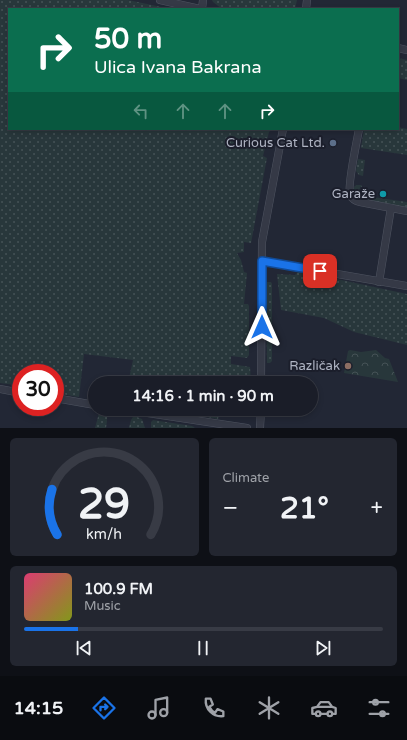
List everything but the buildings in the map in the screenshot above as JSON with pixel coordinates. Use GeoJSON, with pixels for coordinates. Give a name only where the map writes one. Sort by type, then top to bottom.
{"type":"FeatureCollection","features":[{"type":"Feature","properties":{"kind":"street"},"geometry":{"type":"LineString","coordinates":[[160,0],[196,8]]}},
{"type":"Feature","properties":{"kind":"street"},"geometry":{"type":"LineString","coordinates":[[261,376],[262,242],[283,130]]}},
{"type":"Feature","properties":{"kind":"street"},"geometry":{"type":"LineString","coordinates":[[359,130],[350,193],[351,197],[356,202],[407,211]]}},
{"type":"Feature","properties":{"kind":"street"},"geometry":{"type":"LineString","coordinates":[[379,282],[391,208]]}},
{"type":"Feature","properties":{"kind":"street"},"geometry":{"type":"LineString","coordinates":[[262,261],[407,286]]}},
{"type":"Feature","properties":{"kind":"street"},"geometry":{"type":"LineString","coordinates":[[0,389],[12,391]]}},
{"type":"Feature","properties":{"kind":"street"},"geometry":{"type":"LineString","coordinates":[[64,400],[88,404]]}},
{"type":"Feature","properties":{"kind":"street"},"geometry":{"type":"LineString","coordinates":[[167,416],[247,428]]}},
{"type":"Feature","properties":{"kind":"street"},"geometry":{"type":"LineString","coordinates":[[260,428],[261,416]]}},
{"type":"Feature","properties":{"kind":"green space"},"geometry":{"type":"Polygon","coordinates":[[[0,0],[128,0],[166,8],[8,8],[8,130],[271,130],[269,132],[263,156],[267,158],[251,243],[244,242],[244,252],[237,253],[241,260],[244,272],[247,273],[244,304],[248,304],[249,306],[249,355],[247,358],[231,356],[231,364],[250,367],[251,376],[130,376],[133,360],[84,354],[79,397],[64,394],[64,364],[12,364],[12,385],[0,383],[0,0]]]}},
{"type":"Feature","properties":{"kind":"green space"},"geometry":{"type":"Polygon","coordinates":[[[212,0],[297,0],[295,8],[221,8],[212,0]]]}},
{"type":"Feature","properties":{"kind":"green space"},"geometry":{"type":"Polygon","coordinates":[[[399,58],[407,60],[407,80],[399,78],[399,58]]]}},
{"type":"Feature","properties":{"kind":"green space"},"geometry":{"type":"Polygon","coordinates":[[[399,127],[407,129],[407,155],[361,148],[364,130],[399,130],[399,127]]]}},
{"type":"Feature","properties":{"kind":"green space"},"geometry":{"type":"Polygon","coordinates":[[[358,159],[365,160],[363,176],[359,175],[356,171],[358,159]]]}},
{"type":"Feature","properties":{"kind":"green space"},"geometry":{"type":"Polygon","coordinates":[[[356,185],[361,185],[362,187],[360,187],[359,195],[407,202],[407,209],[367,202],[355,197],[352,190],[356,185]]]}},
{"type":"Feature","properties":{"kind":"green space"},"geometry":{"type":"Polygon","coordinates":[[[299,271],[407,294],[407,345],[354,332],[324,318],[281,310],[277,274],[295,275],[299,271]]]}},
{"type":"Feature","properties":{"kind":"green space"},"geometry":{"type":"Polygon","coordinates":[[[266,282],[271,282],[272,284],[272,361],[270,363],[267,363],[266,282]]]}},
{"type":"Feature","properties":{"kind":"green space"},"geometry":{"type":"Polygon","coordinates":[[[376,350],[385,358],[389,359],[398,382],[344,373],[348,351],[361,352],[376,350]]]}},
{"type":"Feature","properties":{"kind":"green space"},"geometry":{"type":"Polygon","coordinates":[[[98,416],[107,416],[106,428],[95,428],[98,416]]]}},
{"type":"Feature","properties":{"kind":"green space"},"geometry":{"type":"Polygon","coordinates":[[[201,416],[219,416],[218,419],[201,416]]]}},
{"type":"Feature","properties":{"kind":"green space"},"geometry":{"type":"Polygon","coordinates":[[[133,417],[142,419],[145,428],[129,428],[133,417]]]}},
{"type":"Feature","properties":{"kind":"green space"},"geometry":{"type":"Polygon","coordinates":[[[153,420],[192,426],[195,428],[151,428],[151,422],[153,420]]]}},
{"type":"Feature","properties":{"kind":"place","name":"Curious Cat Ltd."},"geometry":{"type":"Point","coordinates":[333,143]}},
{"type":"Feature","properties":{"kind":"place","name":"Garaže"},"geometry":{"type":"Point","coordinates":[383,194]}},
{"type":"Feature","properties":{"kind":"place","name":"Različak"},"geometry":{"type":"Point","coordinates":[348,366]}},
{"type":"Feature","properties":{"kind":"route"},"geometry":{"type":"LineString","coordinates":[[262,327],[262,261],[320,271]]}}]}
